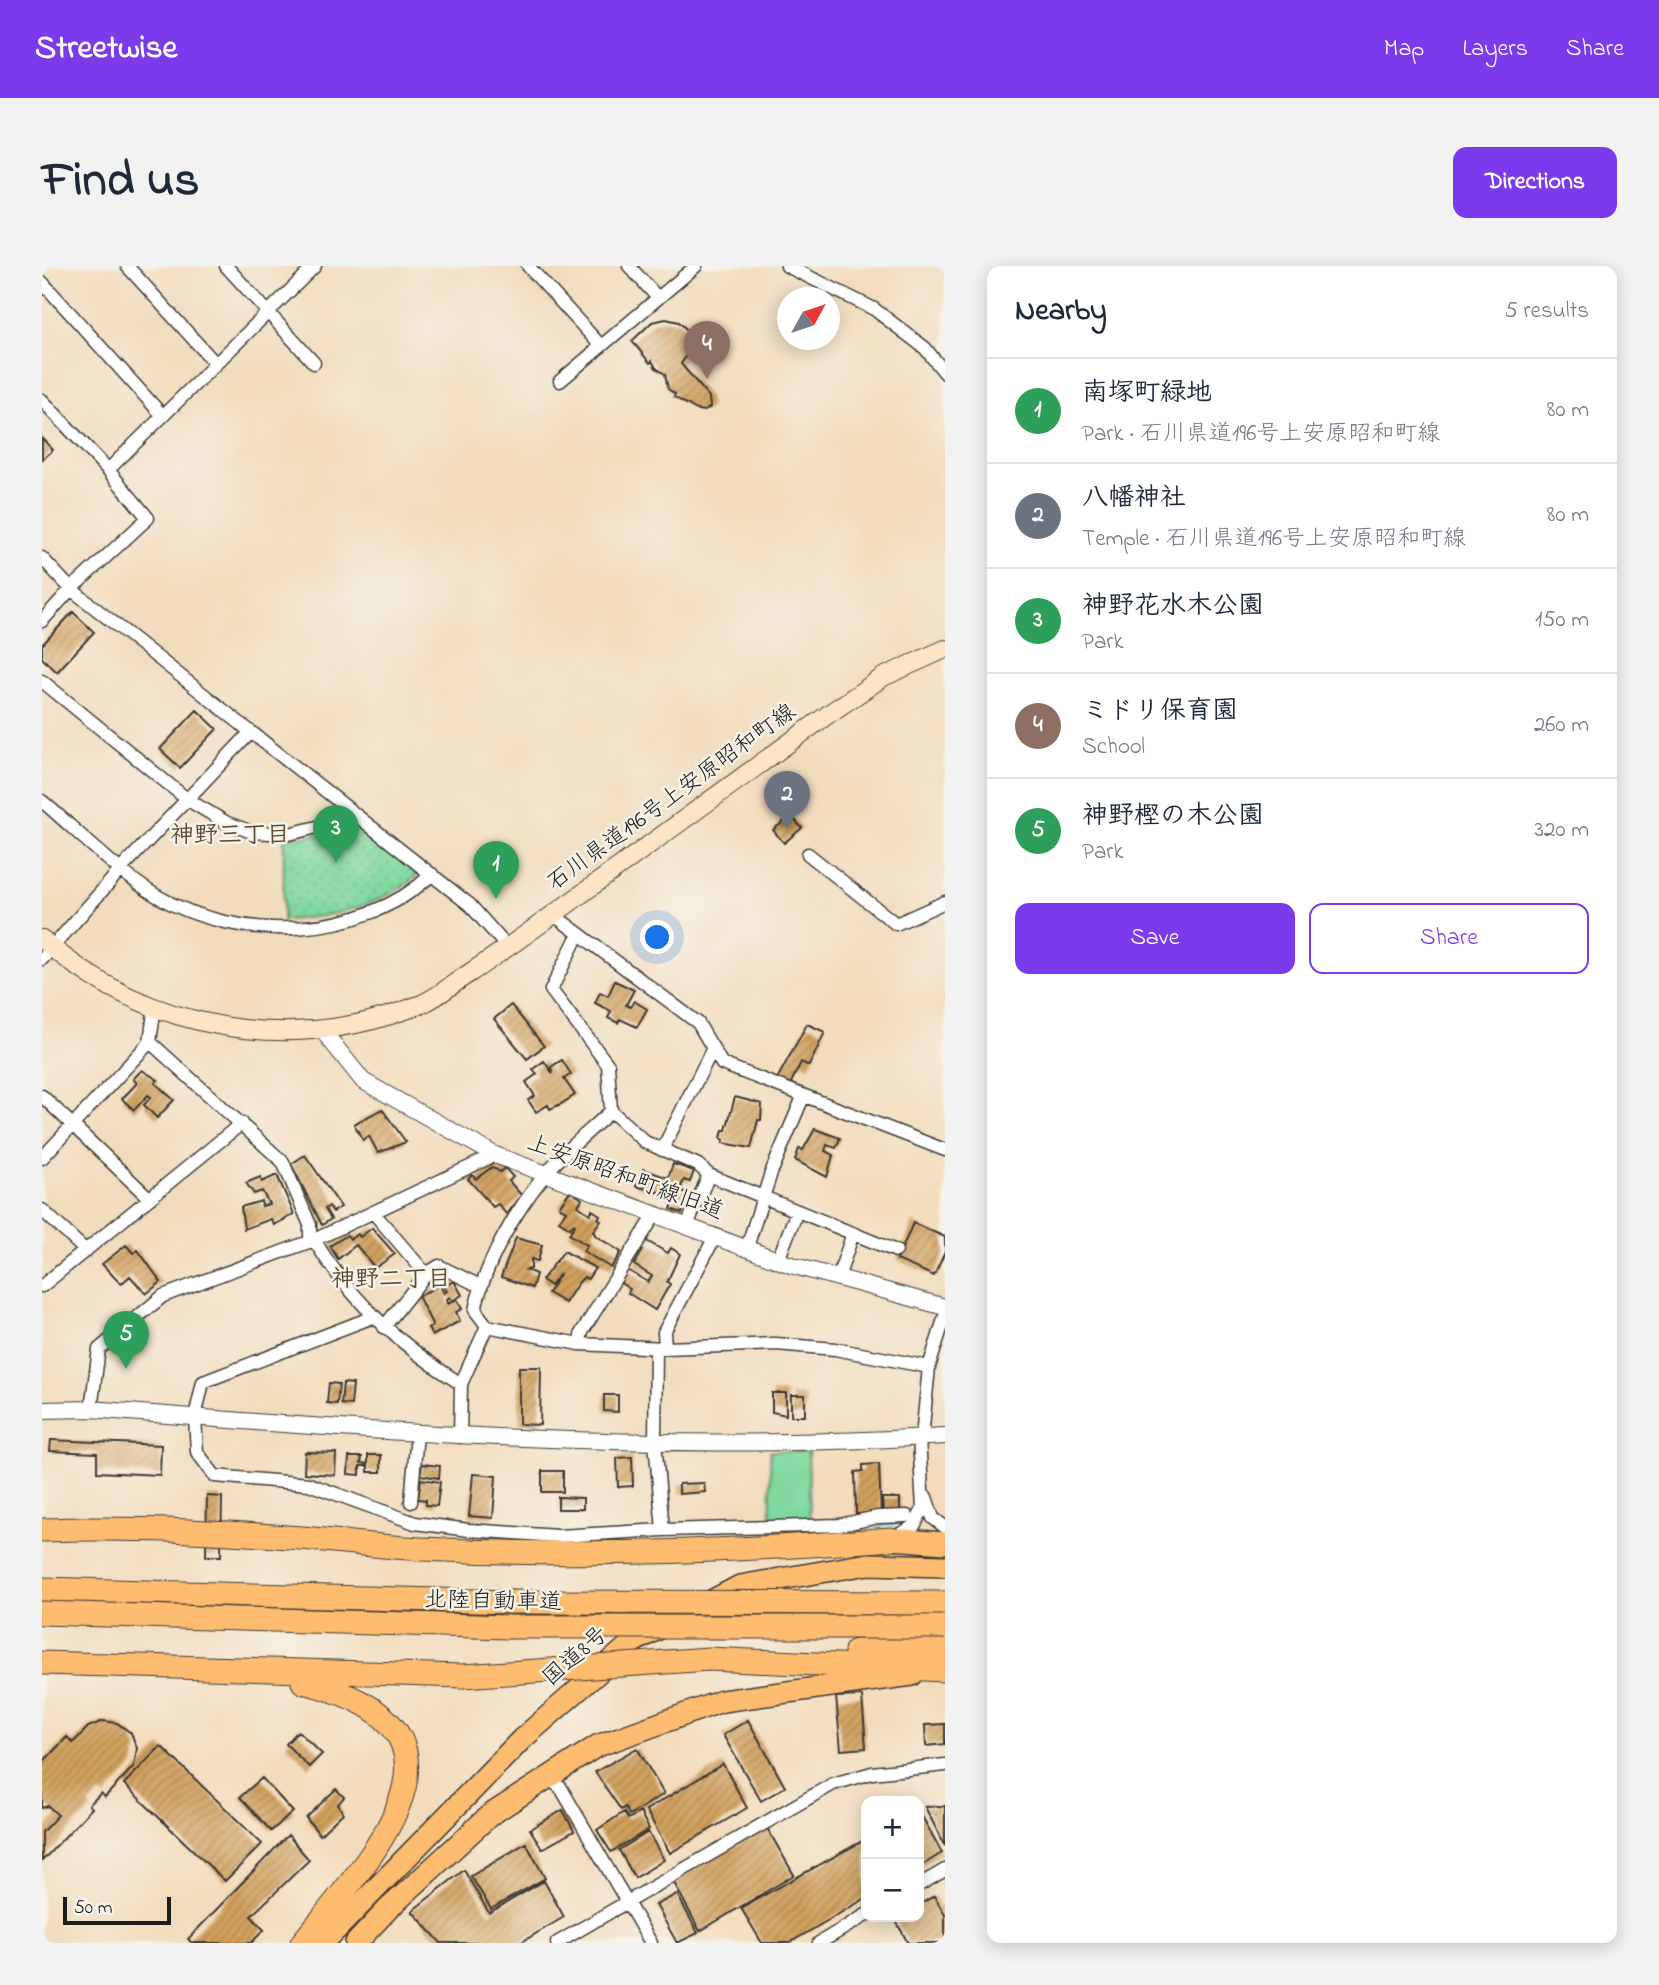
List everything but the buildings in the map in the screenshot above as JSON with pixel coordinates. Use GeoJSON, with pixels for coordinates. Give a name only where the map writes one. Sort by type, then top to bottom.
{"type":"FeatureCollection","features":[{"type":"Feature","properties":{"kind":"highway"},"geometry":{"type":"LineString","coordinates":[[42,1530],[121,1529],[300,1538],[420,1549],[576,1554],[699,1552],[891,1539],[945,1542]]}},
{"type":"Feature","properties":{"kind":"highway"},"geometry":{"type":"LineString","coordinates":[[868,1564],[894,1558],[945,1555]]}},
{"type":"Feature","properties":{"kind":"highway","name":"国道8号"},"geometry":{"type":"LineString","coordinates":[[323,1943],[522,1739],[633,1642],[740,1586],[868,1564],[945,1566]]}},
{"type":"Feature","properties":{"kind":"highway","name":"北陸自動車道"},"geometry":{"type":"LineString","coordinates":[[42,1589],[511,1602],[945,1603]]}},
{"type":"Feature","properties":{"kind":"highway","name":"北陸自動車道"},"geometry":{"type":"LineString","coordinates":[[42,1614],[508,1627],[945,1627]]}},
{"type":"Feature","properties":{"kind":"highway"},"geometry":{"type":"LineString","coordinates":[[42,1663],[260,1672],[463,1676],[780,1653],[945,1649]]}},
{"type":"Feature","properties":{"kind":"highway"},"geometry":{"type":"LineString","coordinates":[[709,1659],[945,1670]]}},
{"type":"Feature","properties":{"kind":"highway"},"geometry":{"type":"LineString","coordinates":[[356,1943],[490,1815],[597,1745],[722,1700],[945,1670]]}},
{"type":"Feature","properties":{"kind":"highway"},"geometry":{"type":"LineString","coordinates":[[260,1672],[342,1692],[364,1702],[394,1730],[402,1747],[406,1767],[401,1806],[389,1831],[302,1943]]}},
{"type":"Feature","properties":{"kind":"main road","name":"石川県道196号上安原昭和町線"},"geometry":{"type":"LineString","coordinates":[[45,949],[131,999],[224,1027],[261,1032],[323,1031],[425,1002],[508,948],[883,677],[945,649]]}},
{"type":"Feature","properties":{"kind":"street"},"geometry":{"type":"LineString","coordinates":[[127,266],[216,364]]}},
{"type":"Feature","properties":{"kind":"street"},"geometry":{"type":"LineString","coordinates":[[226,266],[314,363]]}},
{"type":"Feature","properties":{"kind":"street"},"geometry":{"type":"LineString","coordinates":[[108,470],[315,266]]}},
{"type":"Feature","properties":{"kind":"street"},"geometry":{"type":"LineString","coordinates":[[528,266],[601,346]]}},
{"type":"Feature","properties":{"kind":"street"},"geometry":{"type":"LineString","coordinates":[[629,266],[658,298]]}},
{"type":"Feature","properties":{"kind":"street"},"geometry":{"type":"LineString","coordinates":[[560,381],[696,266]]}},
{"type":"Feature","properties":{"kind":"street"},"geometry":{"type":"LineString","coordinates":[[787,266],[874,309],[925,348],[945,373]]}},
{"type":"Feature","properties":{"kind":"street"},"geometry":{"type":"LineString","coordinates":[[42,282],[163,416]]}},
{"type":"Feature","properties":{"kind":"street"},"geometry":{"type":"LineString","coordinates":[[42,400],[108,470],[148,518],[71,589],[42,621]]}},
{"type":"Feature","properties":{"kind":"street"},"geometry":{"type":"LineString","coordinates":[[42,558],[71,589],[470,905],[508,948]]}},
{"type":"Feature","properties":{"kind":"street"},"geometry":{"type":"LineString","coordinates":[[42,681],[188,800],[227,823],[252,832],[289,834],[341,821],[351,811]]}},
{"type":"Feature","properties":{"kind":"street"},"geometry":{"type":"LineString","coordinates":[[45,949],[251,732]]}},
{"type":"Feature","properties":{"kind":"street"},"geometry":{"type":"LineString","coordinates":[[42,801],[157,896],[197,913],[253,928],[304,927],[362,915],[403,897],[432,874]]}},
{"type":"Feature","properties":{"kind":"street"},"geometry":{"type":"LineString","coordinates":[[808,855],[896,924],[945,902]]}},
{"type":"Feature","properties":{"kind":"street"},"geometry":{"type":"LineString","coordinates":[[554,915],[698,1023],[722,1064],[945,1150]]}},
{"type":"Feature","properties":{"kind":"street"},"geometry":{"type":"LineString","coordinates":[[578,935],[551,990],[608,1065],[611,1111],[645,1142],[698,1165],[709,1175],[897,1251]]}},
{"type":"Feature","properties":{"kind":"street"},"geometry":{"type":"LineString","coordinates":[[42,1158],[150,1042],[155,1006]]}},
{"type":"Feature","properties":{"kind":"street","name":"上安原昭和町線旧道"},"geometry":{"type":"LineString","coordinates":[[323,1031],[363,1081],[495,1155],[778,1260],[945,1307]]}},
{"type":"Feature","properties":{"kind":"street"},"geometry":{"type":"LineString","coordinates":[[150,1042],[283,1163],[310,1225],[312,1241],[333,1271],[373,1317],[461,1384]]}},
{"type":"Feature","properties":{"kind":"street"},"geometry":{"type":"LineString","coordinates":[[662,1150],[713,1048]]}},
{"type":"Feature","properties":{"kind":"street"},"geometry":{"type":"LineString","coordinates":[[42,1096],[149,1198]]}},
{"type":"Feature","properties":{"kind":"street"},"geometry":{"type":"LineString","coordinates":[[747,1247],[771,1173],[803,1097]]}},
{"type":"Feature","properties":{"kind":"street"},"geometry":{"type":"LineString","coordinates":[[611,1111],[546,1173],[520,1208],[480,1286],[475,1310],[487,1326],[579,1343],[661,1348],[776,1344],[835,1349],[929,1367]]}},
{"type":"Feature","properties":{"kind":"street"},"geometry":{"type":"LineString","coordinates":[[42,1286],[242,1123]]}},
{"type":"Feature","properties":{"kind":"street"},"geometry":{"type":"LineString","coordinates":[[90,1409],[99,1349],[163,1296],[312,1241],[495,1155]]}},
{"type":"Feature","properties":{"kind":"street"},"geometry":{"type":"LineString","coordinates":[[687,1225],[709,1175]]}},
{"type":"Feature","properties":{"kind":"street"},"geometry":{"type":"LineString","coordinates":[[42,1210],[86,1251]]}},
{"type":"Feature","properties":{"kind":"street"},"geometry":{"type":"LineString","coordinates":[[778,1260],[797,1211]]}},
{"type":"Feature","properties":{"kind":"street"},"geometry":{"type":"LineString","coordinates":[[373,1212],[426,1273]]}},
{"type":"Feature","properties":{"kind":"street"},"geometry":{"type":"LineString","coordinates":[[579,1343],[582,1332],[656,1213]]}},
{"type":"Feature","properties":{"kind":"street"},"geometry":{"type":"LineString","coordinates":[[838,1278],[853,1233]]}},
{"type":"Feature","properties":{"kind":"street"},"geometry":{"type":"LineString","coordinates":[[663,1530],[655,1442],[661,1348],[664,1332],[716,1235]]}},
{"type":"Feature","properties":{"kind":"street"},"geometry":{"type":"LineString","coordinates":[[384,1327],[426,1273],[439,1266],[480,1286]]}},
{"type":"Feature","properties":{"kind":"street"},"geometry":{"type":"LineString","coordinates":[[891,1539],[920,1518],[923,1499],[922,1437],[929,1367],[945,1316]]}},
{"type":"Feature","properties":{"kind":"street"},"geometry":{"type":"LineString","coordinates":[[373,1317],[203,1382],[195,1418],[197,1452],[215,1476],[309,1484],[415,1523],[558,1536],[839,1525],[878,1517],[907,1516]]}},
{"type":"Feature","properties":{"kind":"street"},"geometry":{"type":"LineString","coordinates":[[460,1437],[461,1384],[487,1326]]}},
{"type":"Feature","properties":{"kind":"street"},"geometry":{"type":"LineString","coordinates":[[42,1410],[90,1409],[460,1437],[655,1442],[945,1436]]}},
{"type":"Feature","properties":{"kind":"street"},"geometry":{"type":"LineString","coordinates":[[411,1502],[416,1434]]}},
{"type":"Feature","properties":{"kind":"street"},"geometry":{"type":"LineString","coordinates":[[922,1437],[926,1499],[933,1518],[945,1527]]}},
{"type":"Feature","properties":{"kind":"street"},"geometry":{"type":"LineString","coordinates":[[557,1943],[833,1784],[872,1773],[945,1765]]}},
{"type":"Feature","properties":{"kind":"street"},"geometry":{"type":"LineString","coordinates":[[546,1777],[561,1788],[651,1943]]}},
{"type":"Feature","properties":{"kind":"street"},"geometry":{"type":"LineString","coordinates":[[924,1882],[945,1870]]}},
{"type":"Feature","properties":{"kind":"street"},"geometry":{"type":"LineString","coordinates":[[818,1943],[861,1918]]}},
{"type":"Feature","properties":{"kind":"green space"},"geometry":{"type":"Polygon","coordinates":[[[352,823],[414,869],[416,877],[386,896],[353,909],[319,917],[283,920],[284,839],[318,834],[352,823]]]}},
{"type":"Feature","properties":{"kind":"green space"},"geometry":{"type":"Polygon","coordinates":[[[770,1451],[808,1451],[810,1521],[771,1520],[770,1451]]]}},
{"type":"Feature","properties":{"kind":"waterway"},"geometry":{"type":"LineString","coordinates":[[864,1526],[895,1523]]}},
{"type":"Feature","properties":{"kind":"waterway"},"geometry":{"type":"LineString","coordinates":[[823,1532],[852,1529]]}},
{"type":"Feature","properties":{"kind":"place","name":"ミドリ保育園"},"geometry":{"type":"Point","coordinates":[707,379]}},
{"type":"Feature","properties":{"kind":"place","name":"八幡神社"},"geometry":{"type":"Point","coordinates":[787,829]}},
{"type":"Feature","properties":{"kind":"place","name":"神野花水木公園"},"geometry":{"type":"Point","coordinates":[336,863]}},
{"type":"Feature","properties":{"kind":"place","name":"南塚町緑地"},"geometry":{"type":"Point","coordinates":[496,899]}},
{"type":"Feature","properties":{"kind":"place","name":"神野樫の木公園"},"geometry":{"type":"Point","coordinates":[126,1369]}},
{"type":"Feature","properties":{"kind":"district","name":"神野三丁目"},"geometry":{"type":"Point","coordinates":[230,836]}},
{"type":"Feature","properties":{"kind":"district","name":"神野二丁目"},"geometry":{"type":"Point","coordinates":[391,1280]}}]}
